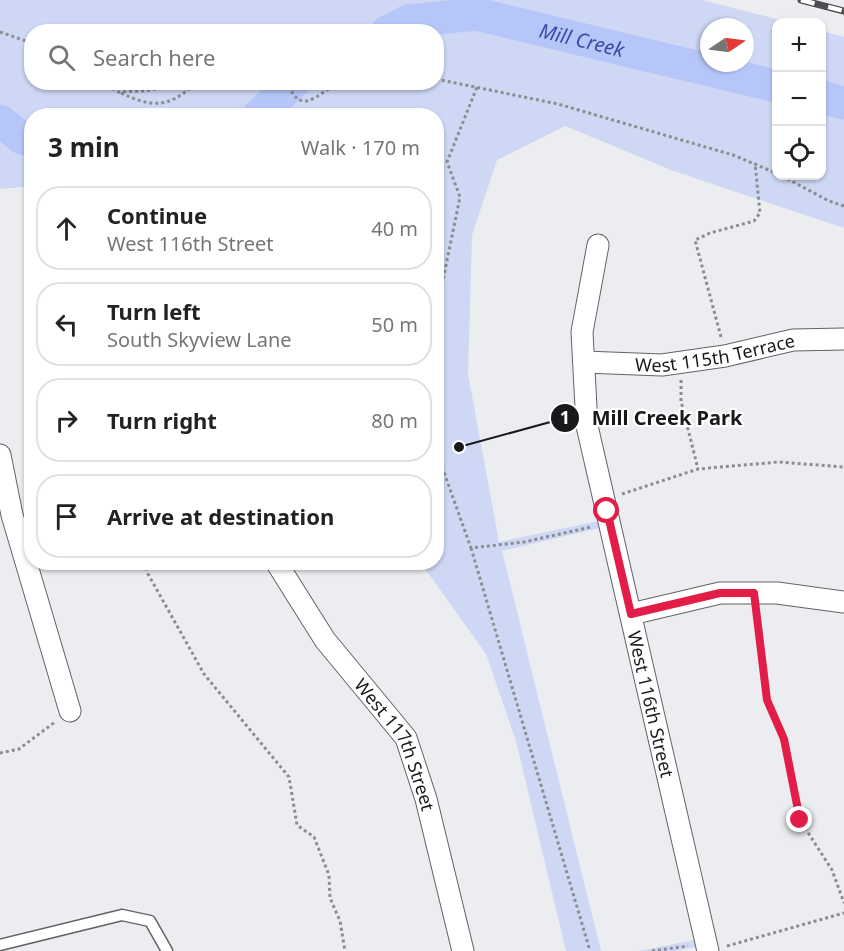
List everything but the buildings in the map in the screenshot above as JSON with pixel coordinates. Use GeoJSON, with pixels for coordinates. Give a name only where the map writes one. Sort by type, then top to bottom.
{"type":"FeatureCollection","features":[{"type":"Feature","properties":{"kind":"street","name":"West 116th Street"},"geometry":{"type":"LineString","coordinates":[[598,245],[582,332],[587,426],[708,949]]}},
{"type":"Feature","properties":{"kind":"street","name":"West 115th Terrace"},"geometry":{"type":"LineString","coordinates":[[584,362],[662,365],[725,356],[793,340],[844,339]]}},
{"type":"Feature","properties":{"kind":"street"},"geometry":{"type":"LineString","coordinates":[[0,455],[24,546]]}},
{"type":"Feature","properties":{"kind":"street"},"geometry":{"type":"LineString","coordinates":[[31,570],[70,711]]}},
{"type":"Feature","properties":{"kind":"street","name":"West 117th Street"},"geometry":{"type":"LineString","coordinates":[[281,570],[325,640],[406,738],[426,799],[463,951]]}},
{"type":"Feature","properties":{"kind":"street"},"geometry":{"type":"LineString","coordinates":[[631,614],[720,593],[777,592],[844,602]]}},
{"type":"Feature","properties":{"kind":"lane"},"geometry":{"type":"LineString","coordinates":[[0,945],[122,915],[150,921],[166,951]]}},
{"type":"Feature","properties":{"kind":"path"},"geometry":{"type":"LineString","coordinates":[[0,32],[24,40]]}},
{"type":"Feature","properties":{"kind":"path"},"geometry":{"type":"LineString","coordinates":[[444,81],[558,104],[733,155],[772,171]]}},
{"type":"Feature","properties":{"kind":"path"},"geometry":{"type":"LineString","coordinates":[[444,275],[460,197],[447,162],[477,87]]}},
{"type":"Feature","properties":{"kind":"path"},"geometry":{"type":"LineString","coordinates":[[115,90],[139,102],[151,105],[167,103],[181,97],[189,90]]}},
{"type":"Feature","properties":{"kind":"path"},"geometry":{"type":"LineString","coordinates":[[118,92],[151,90]]}},
{"type":"Feature","properties":{"kind":"path"},"geometry":{"type":"LineString","coordinates":[[290,90],[298,100],[307,101],[327,90]]}},
{"type":"Feature","properties":{"kind":"path"},"geometry":{"type":"LineString","coordinates":[[725,356],[717,317],[695,240],[710,233],[754,221],[760,213],[755,163]]}},
{"type":"Feature","properties":{"kind":"path"},"geometry":{"type":"LineString","coordinates":[[790,180],[829,201],[844,206]]}},
{"type":"Feature","properties":{"kind":"path"},"geometry":{"type":"LineString","coordinates":[[682,362],[681,400],[698,469]]}},
{"type":"Feature","properties":{"kind":"path"},"geometry":{"type":"LineString","coordinates":[[471,548],[590,951]]}},
{"type":"Feature","properties":{"kind":"path"},"geometry":{"type":"LineString","coordinates":[[147,570],[204,674],[288,777],[297,825],[314,837],[329,875],[330,898],[340,921],[345,951]]}},
{"type":"Feature","properties":{"kind":"path"},"geometry":{"type":"LineString","coordinates":[[754,593],[767,700],[784,739],[800,820],[832,870],[844,903]]}},
{"type":"Feature","properties":{"kind":"path"},"geometry":{"type":"LineString","coordinates":[[0,753],[19,749],[70,711]]}},
{"type":"Feature","properties":{"kind":"path"},"geometry":{"type":"LineString","coordinates":[[652,951],[694,945],[708,949],[722,948],[844,913]]}},
{"type":"Feature","properties":{"kind":"shaded area"},"geometry":{"type":"Polygon","coordinates":[[[0,0],[702,0],[772,18],[772,180],[826,180],[826,32],[844,37],[844,228],[671,170],[565,126],[497,160],[472,235],[468,374],[499,542],[599,521],[600,528],[502,551],[601,951],[566,951],[516,741],[486,654],[426,570],[444,570],[444,108],[24,108],[24,187],[0,189],[0,0]]]}},
{"type":"Feature","properties":{"kind":"shaded area"},"geometry":{"type":"Polygon","coordinates":[[[694,940],[696,947],[676,951],[639,951],[694,940]]]}},
{"type":"Feature","properties":{"kind":"waterway","name":"Mill Creek"},"geometry":{"type":"LineString","coordinates":[[402,24],[408,21],[476,14],[772,85]]}},
{"type":"Feature","properties":{"kind":"waterway","name":"Mill Creek"},"geometry":{"type":"LineString","coordinates":[[266,108],[286,90]]}},
{"type":"Feature","properties":{"kind":"waterway","name":"Mill Creek"},"geometry":{"type":"LineString","coordinates":[[826,98],[844,103]]}},
{"type":"Feature","properties":{"kind":"waterway","name":"Mill Creek"},"geometry":{"type":"LineString","coordinates":[[0,121],[24,138]]}},
{"type":"Feature","properties":{"kind":"railway"},"geometry":{"type":"LineString","coordinates":[[801,0],[844,11]]}},
{"type":"Feature","properties":{"kind":"place","name":"Mill Creek Park"},"geometry":{"type":"Point","coordinates":[459,447]}},
{"type":"Feature","properties":{"kind":"route"},"geometry":{"type":"LineString","coordinates":[[607,511],[631,614],[720,593],[754,593],[767,700],[784,739],[800,820]]}}]}
